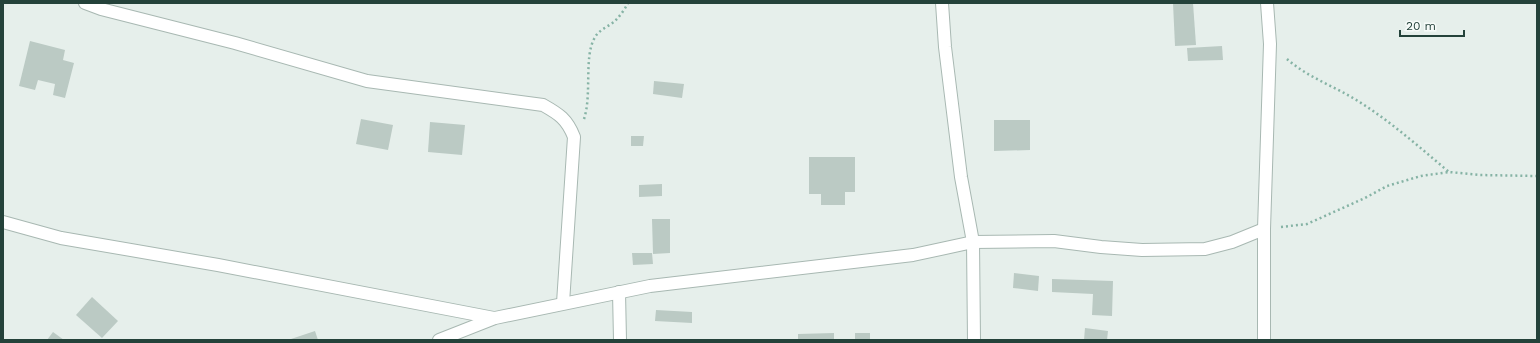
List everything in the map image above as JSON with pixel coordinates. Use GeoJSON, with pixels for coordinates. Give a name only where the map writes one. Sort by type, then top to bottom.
{"type":"FeatureCollection","features":[{"type":"Feature","properties":{"kind":"street"},"geometry":{"type":"LineString","coordinates":[[85,3],[101,9],[235,43],[367,81],[543,105],[560,115],[570,125],[574,137],[563,303]]}},
{"type":"Feature","properties":{"kind":"street"},"geometry":{"type":"LineString","coordinates":[[942,3],[945,47],[961,177],[973,242],[974,340]]}},
{"type":"Feature","properties":{"kind":"street"},"geometry":{"type":"LineString","coordinates":[[1264,340],[1264,229],[1270,44],[1267,3]]}},
{"type":"Feature","properties":{"kind":"street"},"geometry":{"type":"LineString","coordinates":[[3,222],[61,238],[218,265],[495,318]]}},
{"type":"Feature","properties":{"kind":"street"},"geometry":{"type":"LineString","coordinates":[[439,340],[495,318],[650,286],[913,255],[973,242],[1054,241],[1142,250],[1206,249],[1232,242],[1264,229]]}},
{"type":"Feature","properties":{"kind":"street"},"geometry":{"type":"LineString","coordinates":[[619,292],[620,340]]}},
{"type":"Feature","properties":{"kind":"path"},"geometry":{"type":"LineString","coordinates":[[574,137],[584,118],[587,108],[590,60],[594,38],[599,32],[615,20],[628,3]]}},
{"type":"Feature","properties":{"kind":"path"},"geometry":{"type":"LineString","coordinates":[[1270,44],[1295,67],[1353,98],[1391,124],[1449,172]]}},
{"type":"Feature","properties":{"kind":"path"},"geometry":{"type":"LineString","coordinates":[[1264,229],[1307,224],[1365,198],[1387,186],[1421,176],[1449,172],[1480,175],[1537,176]]}},
{"type":"Feature","properties":{"kind":"building"},"geometry":{"type":"Polygon","coordinates":[[[1173,3],[1193,3],[1196,45],[1175,46],[1173,3]]]}},
{"type":"Feature","properties":{"kind":"building"},"geometry":{"type":"Polygon","coordinates":[[[30,41],[65,50],[63,60],[74,63],[65,98],[53,95],[55,84],[38,80],[35,90],[19,86],[30,41]]]}},
{"type":"Feature","properties":{"kind":"building"},"geometry":{"type":"Polygon","coordinates":[[[1222,46],[1223,60],[1188,61],[1187,48],[1222,46]]]}},
{"type":"Feature","properties":{"kind":"building"},"geometry":{"type":"Polygon","coordinates":[[[654,81],[684,84],[682,98],[653,94],[654,81]]]}},
{"type":"Feature","properties":{"kind":"building"},"geometry":{"type":"Polygon","coordinates":[[[361,119],[393,125],[388,150],[356,144],[361,119]]]}},
{"type":"Feature","properties":{"kind":"building"},"geometry":{"type":"Polygon","coordinates":[[[994,120],[1030,120],[1030,150],[994,151],[994,120]]]}},
{"type":"Feature","properties":{"kind":"building"},"geometry":{"type":"Polygon","coordinates":[[[430,122],[465,125],[462,155],[428,152],[430,122]]]}},
{"type":"Feature","properties":{"kind":"building"},"geometry":{"type":"Polygon","coordinates":[[[631,136],[644,136],[643,146],[631,146],[631,136]]]}},
{"type":"Feature","properties":{"kind":"building"},"geometry":{"type":"Polygon","coordinates":[[[809,157],[855,157],[855,192],[845,192],[845,205],[821,205],[821,194],[809,194],[809,157]]]}},
{"type":"Feature","properties":{"kind":"building"},"geometry":{"type":"Polygon","coordinates":[[[662,184],[662,196],[639,197],[639,185],[662,184]]]}},
{"type":"Feature","properties":{"kind":"building"},"geometry":{"type":"Polygon","coordinates":[[[652,219],[670,219],[670,253],[653,254],[652,219]]]}},
{"type":"Feature","properties":{"kind":"building"},"geometry":{"type":"Polygon","coordinates":[[[632,253],[652,253],[653,264],[633,265],[632,253]]]}},
{"type":"Feature","properties":{"kind":"building"},"geometry":{"type":"Polygon","coordinates":[[[1014,273],[1039,276],[1038,291],[1013,288],[1014,273]]]}},
{"type":"Feature","properties":{"kind":"building"},"geometry":{"type":"Polygon","coordinates":[[[1052,279],[1113,281],[1112,316],[1092,315],[1093,294],[1052,292],[1052,279]]]}},
{"type":"Feature","properties":{"kind":"building"},"geometry":{"type":"Polygon","coordinates":[[[92,297],[118,321],[102,338],[76,315],[92,297]]]}},
{"type":"Feature","properties":{"kind":"building"},"geometry":{"type":"Polygon","coordinates":[[[656,310],[692,312],[692,323],[655,321],[656,310]]]}},
{"type":"Feature","properties":{"kind":"building"},"geometry":{"type":"Polygon","coordinates":[[[1085,328],[1108,331],[1107,340],[1084,340],[1085,328]]]}},
{"type":"Feature","properties":{"kind":"building"},"geometry":{"type":"Polygon","coordinates":[[[315,331],[318,340],[288,340],[315,331]]]}},
{"type":"Feature","properties":{"kind":"building"},"geometry":{"type":"Polygon","coordinates":[[[53,332],[64,340],[47,340],[53,332]]]}},
{"type":"Feature","properties":{"kind":"building"},"geometry":{"type":"Polygon","coordinates":[[[834,333],[834,340],[798,340],[798,334],[834,333]]]}},
{"type":"Feature","properties":{"kind":"building"},"geometry":{"type":"Polygon","coordinates":[[[855,333],[870,333],[870,340],[855,340],[855,333]]]}}]}
